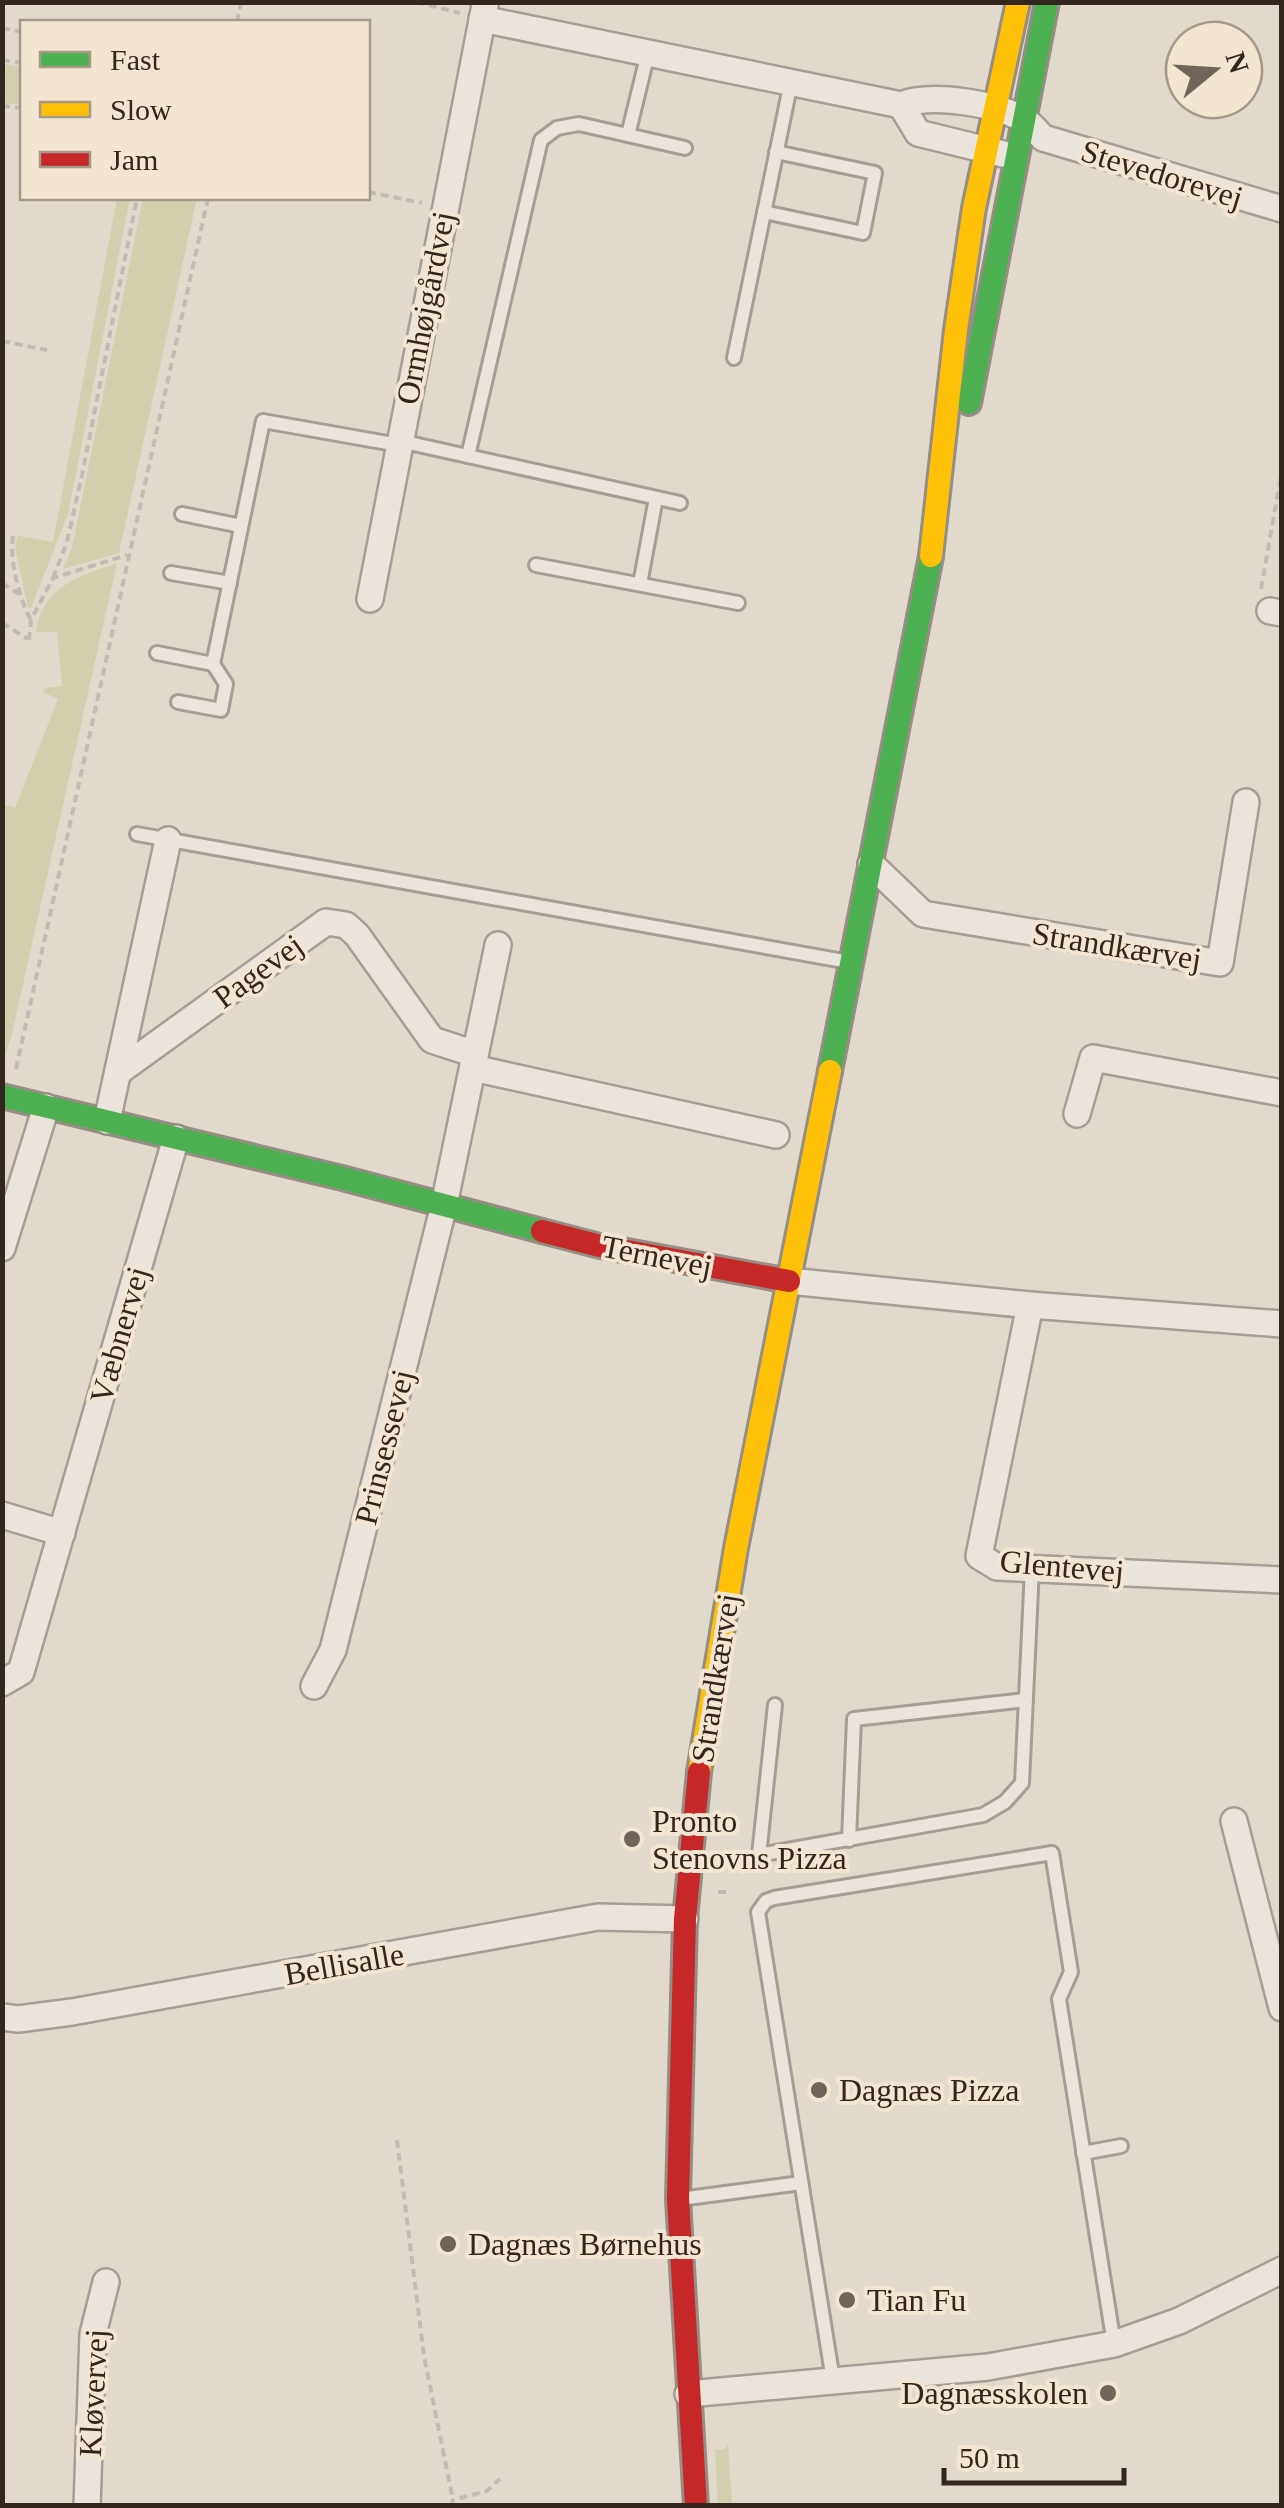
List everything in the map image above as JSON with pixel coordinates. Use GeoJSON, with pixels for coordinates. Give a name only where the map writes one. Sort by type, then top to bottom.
{"type":"FeatureCollection","features":[{"type":"Feature","properties":{"kind":"main road","name":"Strandkærvej"},"geometry":{"type":"LineString","coordinates":[[696,2506],[678,2199],[686,1920],[700,1765],[738,1536],[931,559],[956,330],[974,208],[1018,2]]}},
{"type":"Feature","properties":{"kind":"main road"},"geometry":{"type":"LineString","coordinates":[[1035,130],[1047,2]]}},
{"type":"Feature","properties":{"kind":"main road","name":"Strandkærvej"},"geometry":{"type":"LineString","coordinates":[[931,559],[946,520],[1018,156]]}},
{"type":"Feature","properties":{"kind":"main road","name":"Ternevej"},"geometry":{"type":"LineString","coordinates":[[6,1097],[600,1246],[789,1281]]}},
{"type":"Feature","properties":{"kind":"street"},"geometry":{"type":"LineString","coordinates":[[483,10],[648,53],[901,105],[918,98],[996,108],[1035,130]]}},
{"type":"Feature","properties":{"kind":"street","name":"Ormhøjgårdvej"},"geometry":{"type":"LineString","coordinates":[[370,598],[483,10]]}},
{"type":"Feature","properties":{"kind":"street"},"geometry":{"type":"LineString","coordinates":[[901,105],[918,134],[1018,156]]}},
{"type":"Feature","properties":{"kind":"street","name":"Stevedorevej"},"geometry":{"type":"LineString","coordinates":[[1018,156],[1035,130],[1282,209]]}},
{"type":"Feature","properties":{"kind":"street","name":"Strandkærvej"},"geometry":{"type":"LineString","coordinates":[[871,864],[924,914],[1220,963],[1246,802]]}},
{"type":"Feature","properties":{"kind":"street"},"geometry":{"type":"LineString","coordinates":[[107,1121],[168,840]]}},
{"type":"Feature","properties":{"kind":"street","name":"Pagevej"},"geometry":{"type":"LineString","coordinates":[[118,1072],[326,922],[346,925],[357,935],[432,1040],[474,1061],[776,1135]]}},
{"type":"Feature","properties":{"kind":"street"},"geometry":{"type":"LineString","coordinates":[[444,1205],[498,945]]}},
{"type":"Feature","properties":{"kind":"street"},"geometry":{"type":"LineString","coordinates":[[1077,1114],[1093,1058],[1282,1093]]}},
{"type":"Feature","properties":{"kind":"street"},"geometry":{"type":"LineString","coordinates":[[2,1248],[46,1106]]}},
{"type":"Feature","properties":{"kind":"street","name":"Væbnervej"},"geometry":{"type":"LineString","coordinates":[[2,1683],[22,1672],[176,1138]]}},
{"type":"Feature","properties":{"kind":"street","name":"Prinsessevej"},"geometry":{"type":"LineString","coordinates":[[314,1686],[333,1650],[444,1205]]}},
{"type":"Feature","properties":{"kind":"street","name":"Ternevej"},"geometry":{"type":"LineString","coordinates":[[789,1281],[1282,1324]]}},
{"type":"Feature","properties":{"kind":"street","name":"Glentevej"},"geometry":{"type":"LineString","coordinates":[[1030,1305],[979,1556],[998,1566],[1282,1580]]}},
{"type":"Feature","properties":{"kind":"street"},"geometry":{"type":"LineString","coordinates":[[2,1515],[62,1532]]}},
{"type":"Feature","properties":{"kind":"street"},"geometry":{"type":"LineString","coordinates":[[1234,1821],[1282,2008]]}},
{"type":"Feature","properties":{"kind":"street","name":"Bellisalle"},"geometry":{"type":"LineString","coordinates":[[2,2016],[18,2019],[72,2012],[598,1917],[686,1920]]}},
{"type":"Feature","properties":{"kind":"street"},"geometry":{"type":"LineString","coordinates":[[688,2394],[988,2366],[1114,2344],[1179,2321],[1282,2270]]}},
{"type":"Feature","properties":{"kind":"street","name":"Kløvervej"},"geometry":{"type":"LineString","coordinates":[[88,2506],[93,2334],[106,2282]]}},
{"type":"Feature","properties":{"kind":"lane"},"geometry":{"type":"LineString","coordinates":[[628,134],[648,53]]}},
{"type":"Feature","properties":{"kind":"lane"},"geometry":{"type":"LineString","coordinates":[[734,358],[791,82]]}},
{"type":"Feature","properties":{"kind":"lane"},"geometry":{"type":"LineString","coordinates":[[468,456],[541,140],[570,124],[685,148]]}},
{"type":"Feature","properties":{"kind":"lane"},"geometry":{"type":"LineString","coordinates":[[764,212],[863,233],[875,173],[776,152]]}},
{"type":"Feature","properties":{"kind":"lane"},"geometry":{"type":"LineString","coordinates":[[178,702],[221,710],[226,684],[213,664],[263,421],[468,456],[680,503]]}},
{"type":"Feature","properties":{"kind":"lane"},"geometry":{"type":"LineString","coordinates":[[640,584],[656,498]]}},
{"type":"Feature","properties":{"kind":"lane"},"geometry":{"type":"LineString","coordinates":[[182,514],[242,526]]}},
{"type":"Feature","properties":{"kind":"lane"},"geometry":{"type":"LineString","coordinates":[[536,565],[738,603]]}},
{"type":"Feature","properties":{"kind":"lane"},"geometry":{"type":"LineString","coordinates":[[171,573],[230,583]]}},
{"type":"Feature","properties":{"kind":"lane"},"geometry":{"type":"LineString","coordinates":[[158,653],[213,664]]}},
{"type":"Feature","properties":{"kind":"lane"},"geometry":{"type":"LineString","coordinates":[[137,834],[852,962]]}},
{"type":"Feature","properties":{"kind":"lane"},"geometry":{"type":"LineString","coordinates":[[775,1705],[759,1855],[983,1815],[1005,1802],[1022,1783],[1032,1568]]}},
{"type":"Feature","properties":{"kind":"lane"},"geometry":{"type":"LineString","coordinates":[[849,1840],[854,1718],[1026,1700]]}},
{"type":"Feature","properties":{"kind":"lane"},"geometry":{"type":"LineString","coordinates":[[833,2380],[758,1919],[761,1906],[774,1898],[1052,1853],[1071,1972],[1060,1999],[1114,2344]]}},
{"type":"Feature","properties":{"kind":"lane"},"geometry":{"type":"LineString","coordinates":[[1083,2153],[1122,2146]]}},
{"type":"Feature","properties":{"kind":"lane"},"geometry":{"type":"LineString","coordinates":[[678,2199],[801,2183]]}},
{"type":"Feature","properties":{"kind":"path"},"geometry":{"type":"LineString","coordinates":[[416,2],[483,10]]}},
{"type":"Feature","properties":{"kind":"path"},"geometry":{"type":"LineString","coordinates":[[370,192],[444,208]]}},
{"type":"Feature","properties":{"kind":"path"},"geometry":{"type":"LineString","coordinates":[[2,622],[29,640],[31,620],[66,542],[137,200]]}},
{"type":"Feature","properties":{"kind":"path"},"geometry":{"type":"LineString","coordinates":[[6,1097],[208,200]]}},
{"type":"Feature","properties":{"kind":"path"},"geometry":{"type":"LineString","coordinates":[[2,342],[47,350]]}},
{"type":"Feature","properties":{"kind":"path"},"geometry":{"type":"LineString","coordinates":[[1276,612],[1259,600],[1282,470]]}},
{"type":"Feature","properties":{"kind":"path"},"geometry":{"type":"LineString","coordinates":[[13,536],[11,546],[31,620]]}},
{"type":"Feature","properties":{"kind":"path"},"geometry":{"type":"LineString","coordinates":[[2,546],[11,546]]}},
{"type":"Feature","properties":{"kind":"path"},"geometry":{"type":"LineString","coordinates":[[53,578],[129,554]]}},
{"type":"Feature","properties":{"kind":"path"},"geometry":{"type":"LineString","coordinates":[[2,583],[22,596]]}},
{"type":"Feature","properties":{"kind":"path"},"geometry":{"type":"LineString","coordinates":[[396,2140],[424,2356],[452,2503],[487,2491],[500,2479]]}},
{"type":"Feature","properties":{"kind":"shaded area"},"geometry":{"type":"Polygon","coordinates":[[[3,64],[20,68],[20,104],[6,104],[3,64]]]}},
{"type":"Feature","properties":{"kind":"shaded area"},"geometry":{"type":"Polygon","coordinates":[[[117,200],[130,200],[68,514],[28,608],[15,547],[18,536],[53,542],[117,200]]]}},
{"type":"Feature","properties":{"kind":"shaded area"},"geometry":{"type":"Polygon","coordinates":[[[143,200],[197,200],[119,553],[63,569],[72,548],[143,200]]]}},
{"type":"Feature","properties":{"kind":"shaded area"},"geometry":{"type":"Polygon","coordinates":[[[117,563],[3,1061],[3,804],[15,808],[58,699],[43,692],[45,688],[62,686],[57,632],[36,632],[40,616],[55,593],[77,578],[117,563]]]}},
{"type":"Feature","properties":{"kind":"shaded area"},"geometry":{"type":"Polygon","coordinates":[[[728,2444],[732,2505],[718,2505],[715,2450],[725,2449],[728,2444]]]}},
{"type":"Feature","properties":{"kind":"traffic: fast"},"geometry":{"type":"LineString","coordinates":[[969,403],[1047,2]]}},
{"type":"Feature","properties":{"kind":"traffic: fast"},"geometry":{"type":"LineString","coordinates":[[830,1071],[931,556]]}},
{"type":"Feature","properties":{"kind":"traffic: fast"},"geometry":{"type":"LineString","coordinates":[[2,1096],[542,1231]]}},
{"type":"Feature","properties":{"kind":"traffic: slow"},"geometry":{"type":"LineString","coordinates":[[931,556],[974,208],[1018,2]]}},
{"type":"Feature","properties":{"kind":"traffic: slow"},"geometry":{"type":"LineString","coordinates":[[699,1772],[736,1548],[830,1071]]}},
{"type":"Feature","properties":{"kind":"traffic: jam"},"geometry":{"type":"LineString","coordinates":[[542,1231],[600,1246],[789,1281]]}},
{"type":"Feature","properties":{"kind":"traffic: jam"},"geometry":{"type":"LineString","coordinates":[[696,2506],[678,2199],[685,1919],[699,1772]]}},
{"type":"Feature","properties":{"kind":"place","name":"Pronto Stenovns Pizza"},"geometry":{"type":"Point","coordinates":[632,1839]}},
{"type":"Feature","properties":{"kind":"place","name":"Dagnæs Pizza"},"geometry":{"type":"Point","coordinates":[819,2090]}},
{"type":"Feature","properties":{"kind":"place","name":"Dagnæs Børnehus"},"geometry":{"type":"Point","coordinates":[448,2244]}},
{"type":"Feature","properties":{"kind":"place","name":"Tian Fu"},"geometry":{"type":"Point","coordinates":[847,2300]}},
{"type":"Feature","properties":{"kind":"place","name":"Dagnæsskolen"},"geometry":{"type":"Point","coordinates":[1108,2393]}}]}
